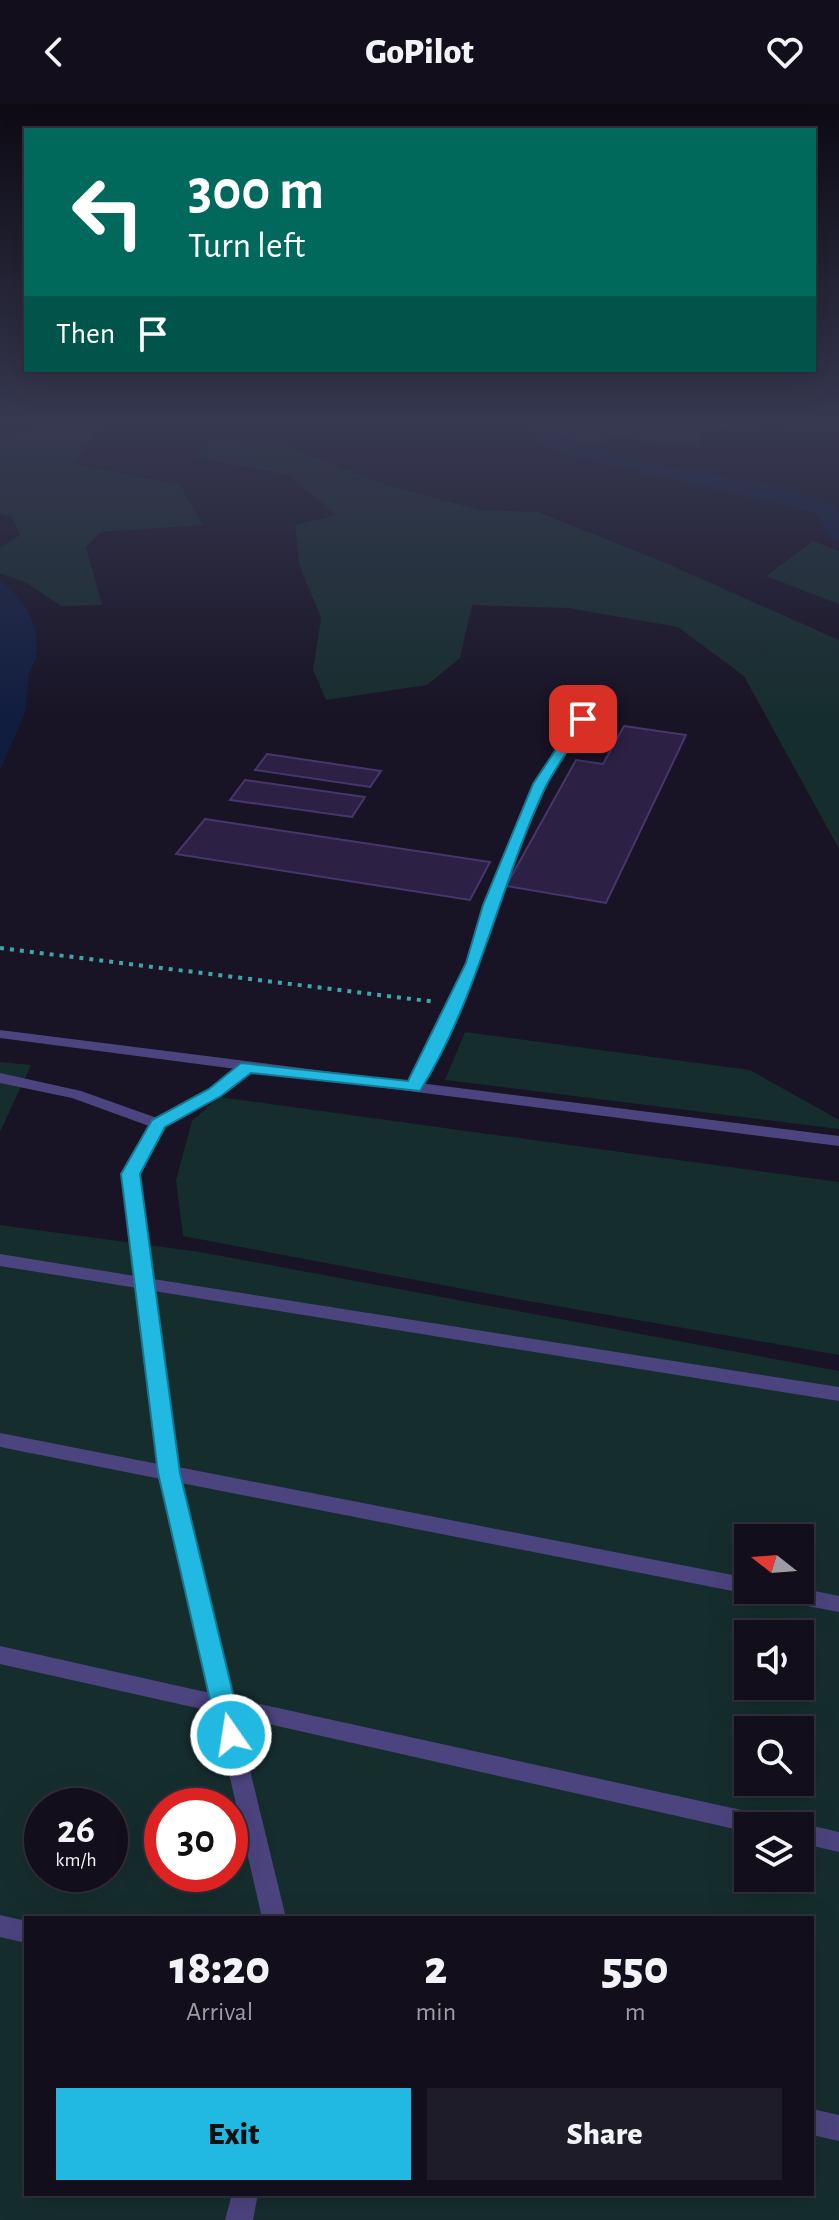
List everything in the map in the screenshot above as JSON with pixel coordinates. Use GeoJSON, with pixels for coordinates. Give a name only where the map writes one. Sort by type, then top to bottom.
{"type":"FeatureCollection","features":[{"type":"Feature","properties":{"kind":"street"},"geometry":{"type":"LineString","coordinates":[[0,1034],[839,1141]]}},
{"type":"Feature","properties":{"kind":"street"},"geometry":{"type":"LineString","coordinates":[[247,1067],[215,1092],[158,1124],[131,1174],[169,1473],[274,1916]]}},
{"type":"Feature","properties":{"kind":"street"},"geometry":{"type":"LineString","coordinates":[[0,1078],[76,1094],[158,1124]]}},
{"type":"Feature","properties":{"kind":"street"},"geometry":{"type":"LineString","coordinates":[[0,1260],[839,1394]]}},
{"type":"Feature","properties":{"kind":"street"},"geometry":{"type":"LineString","coordinates":[[0,1440],[734,1583]]}},
{"type":"Feature","properties":{"kind":"street"},"geometry":{"type":"LineString","coordinates":[[814,1599],[839,1604]]}},
{"type":"Feature","properties":{"kind":"street"},"geometry":{"type":"LineString","coordinates":[[0,1655],[734,1818]]}},
{"type":"Feature","properties":{"kind":"street"},"geometry":{"type":"LineString","coordinates":[[814,1836],[839,1842]]}},
{"type":"Feature","properties":{"kind":"street"},"geometry":{"type":"LineString","coordinates":[[0,1926],[24,1932]]}},
{"type":"Feature","properties":{"kind":"street"},"geometry":{"type":"LineString","coordinates":[[814,2122],[839,2128]]}},
{"type":"Feature","properties":{"kind":"street"},"geometry":{"type":"LineString","coordinates":[[239,2220],[245,2196]]}},
{"type":"Feature","properties":{"kind":"lane"},"geometry":{"type":"LineString","coordinates":[[414,1087],[474,963],[491,905],[540,784],[583,719]]}},
{"type":"Feature","properties":{"kind":"path"},"geometry":{"type":"LineString","coordinates":[[0,948],[454,1004]]}},
{"type":"Feature","properties":{"kind":"green space"},"geometry":{"type":"Polygon","coordinates":[[[13,520],[200,520],[203,525],[101,532],[86,547],[102,605],[61,606],[27,583],[0,573],[0,548],[20,535],[13,520]]]}},
{"type":"Feature","properties":{"kind":"green space"},"geometry":{"type":"Polygon","coordinates":[[[317,520],[557,520],[661,561],[839,640],[839,849],[744,676],[678,627],[568,608],[472,605],[460,658],[427,685],[326,700],[313,670],[321,618],[299,564],[295,525],[317,520]]]}},
{"type":"Feature","properties":{"kind":"green space"},"geometry":{"type":"Polygon","coordinates":[[[813,541],[839,551],[839,604],[766,576],[813,541]]]}},
{"type":"Feature","properties":{"kind":"green space"},"geometry":{"type":"Polygon","coordinates":[[[465,1032],[750,1070],[839,1120],[839,1129],[445,1080],[465,1032]]]}},
{"type":"Feature","properties":{"kind":"green space"},"geometry":{"type":"Polygon","coordinates":[[[0,1062],[31,1065],[0,1132],[0,1062]]]}},
{"type":"Feature","properties":{"kind":"green space"},"geometry":{"type":"Polygon","coordinates":[[[219,1097],[839,1182],[839,1355],[511,1298],[183,1236],[176,1180],[192,1121],[219,1097]]]}},
{"type":"Feature","properties":{"kind":"green space"},"geometry":{"type":"Polygon","coordinates":[[[0,1225],[200,1252],[839,1371],[839,2220],[0,2220],[0,1225]]]}},
{"type":"Feature","properties":{"kind":"water"},"geometry":{"type":"Polygon","coordinates":[[[0,580],[24,604],[36,630],[37,648],[36,659],[29,673],[25,713],[0,770],[0,580]]]}},
{"type":"Feature","properties":{"kind":"building"},"geometry":{"type":"Polygon","coordinates":[[[624,726],[686,735],[606,903],[506,886],[576,760],[603,764],[624,726]]]}},
{"type":"Feature","properties":{"kind":"building"},"geometry":{"type":"Polygon","coordinates":[[[267,754],[381,771],[370,787],[255,770],[267,754]]]}},
{"type":"Feature","properties":{"kind":"building"},"geometry":{"type":"Polygon","coordinates":[[[245,780],[365,797],[352,817],[230,800],[245,780]]]}},
{"type":"Feature","properties":{"kind":"building"},"geometry":{"type":"Polygon","coordinates":[[[205,819],[490,862],[470,900],[176,854],[205,819]]]}},
{"type":"Feature","properties":{"kind":"waterway"},"geometry":{"type":"LineString","coordinates":[[831,520],[839,533]]}},
{"type":"Feature","properties":{"kind":"route"},"geometry":{"type":"LineString","coordinates":[[231,1735],[169,1473],[131,1174],[158,1124],[215,1092],[247,1067],[414,1087],[474,963],[491,905],[540,784],[583,719]]}}]}
